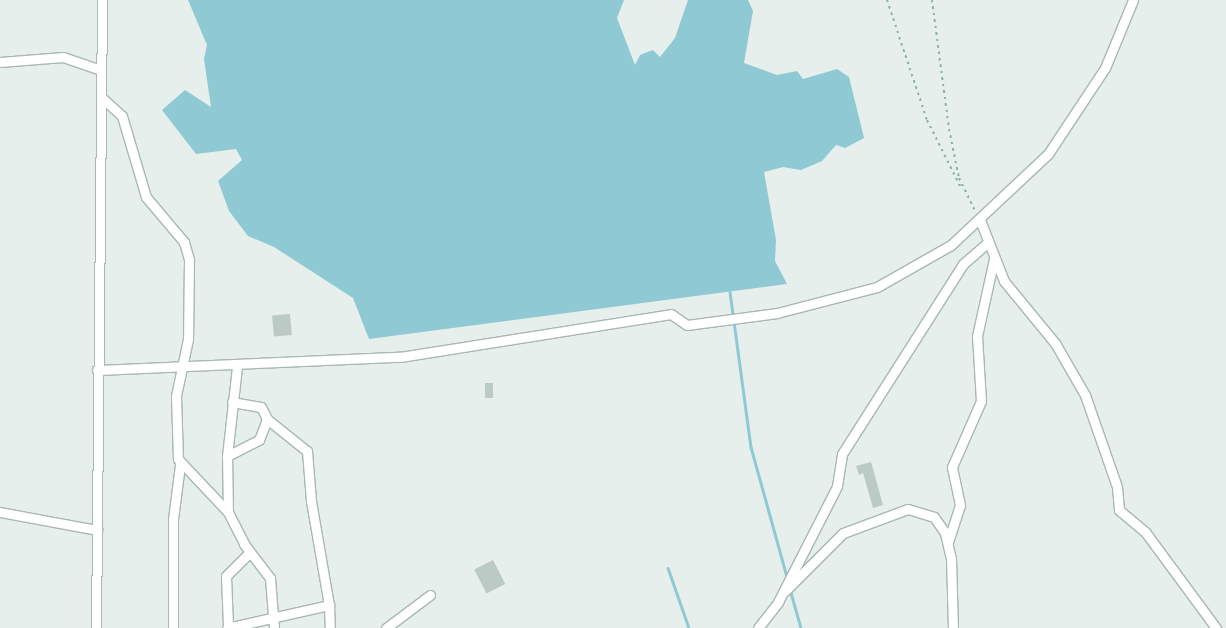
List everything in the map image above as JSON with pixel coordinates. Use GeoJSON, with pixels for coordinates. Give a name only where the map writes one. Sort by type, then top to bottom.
{"type":"FeatureCollection","features":[{"type":"Feature","properties":{"kind":"street"},"geometry":{"type":"LineString","coordinates":[[96,628],[102,0]]}},
{"type":"Feature","properties":{"kind":"street"},"geometry":{"type":"LineString","coordinates":[[97,370],[238,367],[400,357],[671,314],[687,325],[777,313],[887,283],[940,254],[980,220],[1066,131],[1106,68],[1133,0]]}},
{"type":"Feature","properties":{"kind":"street"},"geometry":{"type":"LineString","coordinates":[[0,62],[63,57],[101,70]]}},
{"type":"Feature","properties":{"kind":"street"},"geometry":{"type":"LineString","coordinates":[[101,97],[122,116],[146,197],[184,242],[189,260],[184,369],[176,396],[180,465],[173,520],[173,628]]}},
{"type":"Feature","properties":{"kind":"street"},"geometry":{"type":"LineString","coordinates":[[980,220],[1004,281],[1055,343],[1085,395],[1117,485],[1119,510],[1149,536],[1216,628]]}},
{"type":"Feature","properties":{"kind":"street"},"geometry":{"type":"LineString","coordinates":[[758,628],[782,594],[837,486],[842,454],[963,264],[988,242]]}},
{"type":"Feature","properties":{"kind":"street"},"geometry":{"type":"LineString","coordinates":[[953,628],[948,542],[960,505],[952,468],[981,401],[976,340],[994,258]]}},
{"type":"Feature","properties":{"kind":"street"},"geometry":{"type":"LineString","coordinates":[[228,512],[227,456],[232,402],[238,367]]}},
{"type":"Feature","properties":{"kind":"street"},"geometry":{"type":"LineString","coordinates":[[232,402],[256,404],[268,419],[307,451],[329,605],[330,628]]}},
{"type":"Feature","properties":{"kind":"street"},"geometry":{"type":"LineString","coordinates":[[227,456],[259,440],[268,419]]}},
{"type":"Feature","properties":{"kind":"street"},"geometry":{"type":"LineString","coordinates":[[180,465],[228,512],[250,552],[270,578],[274,628]]}},
{"type":"Feature","properties":{"kind":"street"},"geometry":{"type":"LineString","coordinates":[[782,594],[843,533],[900,511],[934,517],[948,542]]}},
{"type":"Feature","properties":{"kind":"street"},"geometry":{"type":"LineString","coordinates":[[0,512],[97,530]]}},
{"type":"Feature","properties":{"kind":"street"},"geometry":{"type":"LineString","coordinates":[[250,552],[226,576],[228,627],[274,614],[329,605]]}},
{"type":"Feature","properties":{"kind":"street"},"geometry":{"type":"LineString","coordinates":[[386,628],[430,595]]}},
{"type":"Feature","properties":{"kind":"path"},"geometry":{"type":"LineString","coordinates":[[888,0],[927,120],[980,220]]}},
{"type":"Feature","properties":{"kind":"path"},"geometry":{"type":"LineString","coordinates":[[932,0],[948,128],[966,196]]}},
{"type":"Feature","properties":{"kind":"water"},"geometry":{"type":"Polygon","coordinates":[[[188,0],[624,0],[617,18],[635,65],[640,55],[653,50],[660,57],[675,38],[688,0],[748,0],[753,11],[744,63],[777,75],[797,71],[803,79],[837,69],[849,77],[864,138],[845,148],[836,145],[822,161],[801,170],[783,167],[764,172],[776,240],[775,261],[787,284],[369,339],[353,298],[274,247],[248,236],[229,211],[218,181],[242,160],[236,149],[196,154],[162,110],[185,90],[211,107],[204,59],[207,45],[188,0]]]}},
{"type":"Feature","properties":{"kind":"building"},"geometry":{"type":"Polygon","coordinates":[[[290,314],[292,335],[274,336],[272,316],[290,314]]]}},
{"type":"Feature","properties":{"kind":"building"},"geometry":{"type":"Polygon","coordinates":[[[485,383],[493,383],[493,398],[485,398],[485,383]]]}},
{"type":"Feature","properties":{"kind":"building"},"geometry":{"type":"Polygon","coordinates":[[[871,462],[883,505],[873,508],[863,473],[859,475],[856,466],[871,462]]]}},
{"type":"Feature","properties":{"kind":"building"},"geometry":{"type":"Polygon","coordinates":[[[493,560],[505,584],[487,594],[474,570],[493,560]]]}},
{"type":"Feature","properties":{"kind":"waterway"},"geometry":{"type":"LineString","coordinates":[[730,292],[751,447],[787,577]]}},
{"type":"Feature","properties":{"kind":"waterway"},"geometry":{"type":"LineString","coordinates":[[668,568],[689,628]]}},
{"type":"Feature","properties":{"kind":"waterway"},"geometry":{"type":"LineString","coordinates":[[790,589],[801,628]]}}]}
